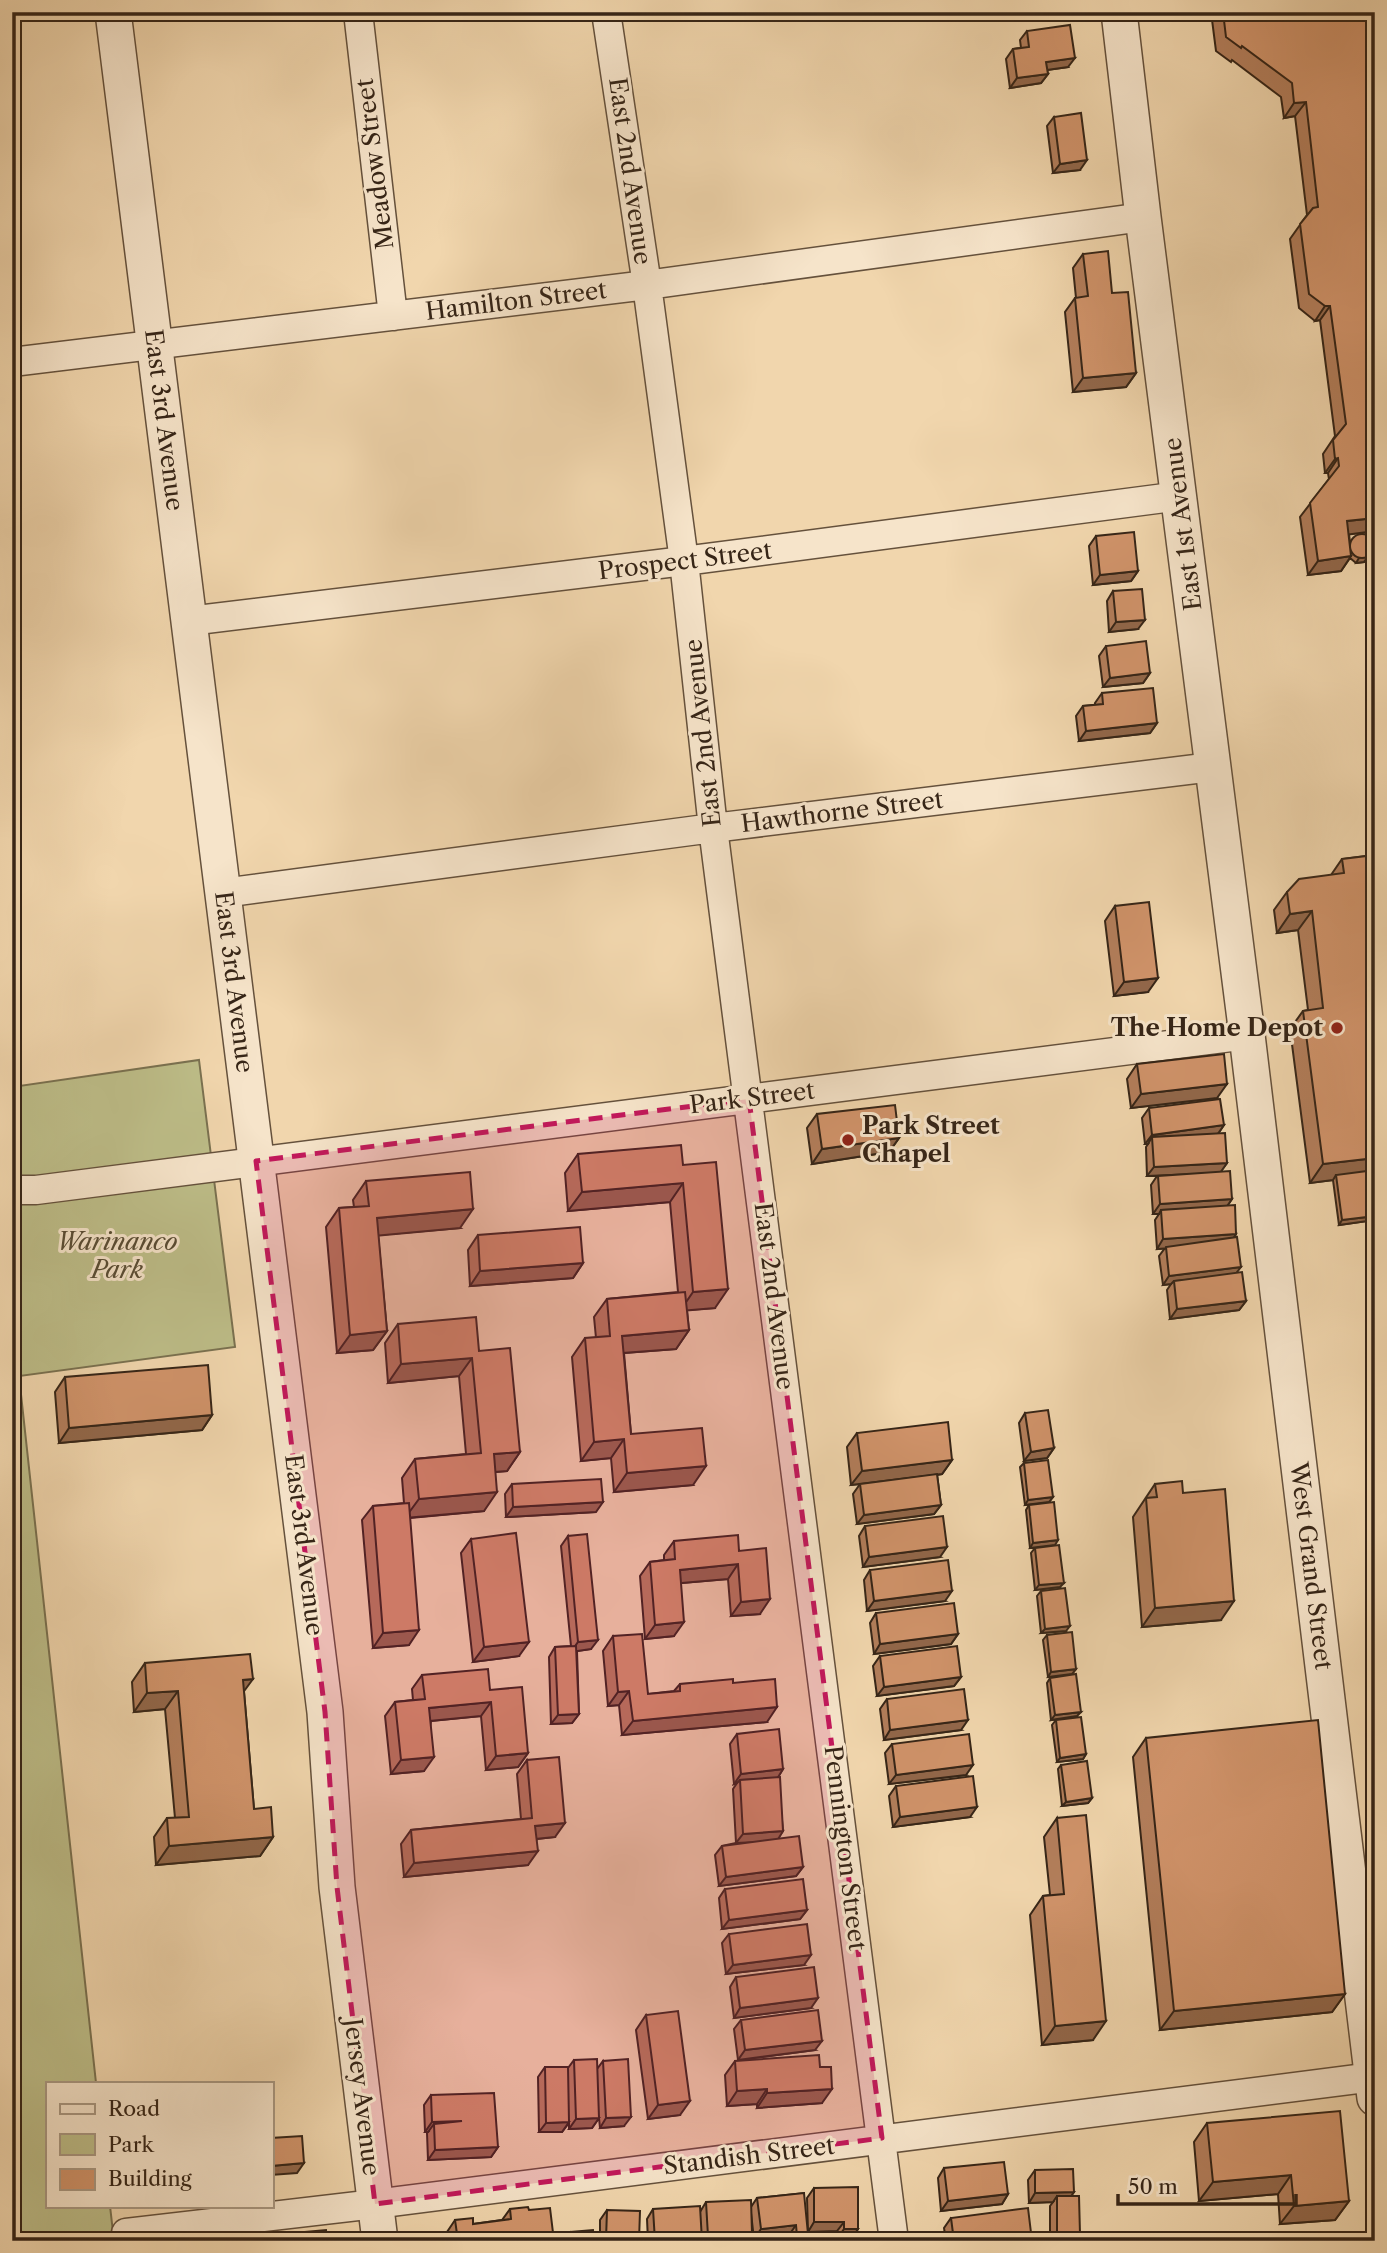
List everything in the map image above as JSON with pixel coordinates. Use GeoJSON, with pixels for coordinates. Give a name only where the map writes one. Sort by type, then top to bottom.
{"type":"FeatureCollection","features":[{"type":"Feature","properties":{"kind":"street","name":"East 3rd Avenue"},"geometry":{"type":"LineString","coordinates":[[113,12],[325,1712],[344,1953]]}},
{"type":"Feature","properties":{"kind":"street","name":"Meadow Street"},"geometry":{"type":"LineString","coordinates":[[358,12],[393,316]]}},
{"type":"Feature","properties":{"kind":"street","name":"East 2nd Avenue"},"geometry":{"type":"LineString","coordinates":[[606,12],[647,285],[684,561],[713,828],[795,1455]]}},
{"type":"Feature","properties":{"kind":"street","name":"East 1st Avenue"},"geometry":{"type":"LineString","coordinates":[[1119,12],[1247,1035]]}},
{"type":"Feature","properties":{"kind":"street","name":"Hamilton Street"},"geometry":{"type":"LineString","coordinates":[[12,362],[647,285],[1143,217]]}},
{"type":"Feature","properties":{"kind":"street","name":"Prospect Street"},"geometry":{"type":"LineString","coordinates":[[189,621],[684,561],[1180,496]]}},
{"type":"Feature","properties":{"kind":"street","name":"Hawthorne Street"},"geometry":{"type":"LineString","coordinates":[[223,893],[1212,766]]}},
{"type":"Feature","properties":{"kind":"street","name":"Park Street"},"geometry":{"type":"LineString","coordinates":[[12,1190],[36,1190],[1247,1035]]}},
{"type":"Feature","properties":{"kind":"street","name":"West Grand Street"},"geometry":{"type":"LineString","coordinates":[[1247,1035],[1374,2088]]}},
{"type":"Feature","properties":{"kind":"street","name":"Pennington Street"},"geometry":{"type":"LineString","coordinates":[[795,1455],[894,2241]]}},
{"type":"Feature","properties":{"kind":"street","name":"Jersey Avenue"},"geometry":{"type":"LineString","coordinates":[[344,1953],[380,2241]]}},
{"type":"Feature","properties":{"kind":"street","name":"Standish Street"},"geometry":{"type":"LineString","coordinates":[[126,2233],[375,2204],[882,2138],[1374,2088]]}},
{"type":"Feature","properties":{"kind":"highlighted area"},"geometry":{"type":"Polygon","coordinates":[[[749,1099],[882,2138],[375,2204],[337,1887],[325,1712],[256,1161],[749,1099]]]}},
{"type":"Feature","properties":{"kind":"green space","name":"Warinanco Park"},"geometry":{"type":"Polygon","coordinates":[[[199,1060],[235,1347],[19,1376],[96,2082],[46,2082],[46,2208],[110,2208],[114,2241],[12,2241],[12,1087],[199,1060]]]}},
{"type":"Feature","properties":{"kind":"building"},"geometry":{"type":"Polygon","coordinates":[[[1223,12],[1375,12],[1375,518],[1347,521],[1351,556],[1318,561],[1310,503],[1339,466],[1338,458],[1335,459],[1333,440],[1346,424],[1330,306],[1325,306],[1309,294],[1300,224],[1313,208],[1318,207],[1306,102],[1294,103],[1292,83],[1226,37],[1223,12]]]}},
{"type":"Feature","properties":{"kind":"building"},"geometry":{"type":"Polygon","coordinates":[[[1070,25],[1075,58],[1046,62],[1048,74],[1017,78],[1013,49],[1029,47],[1027,31],[1070,25]]]}},
{"type":"Feature","properties":{"kind":"building"},"geometry":{"type":"Polygon","coordinates":[[[1081,113],[1087,160],[1060,164],[1054,117],[1081,113]]]}},
{"type":"Feature","properties":{"kind":"building"},"geometry":{"type":"Polygon","coordinates":[[[1108,251],[1112,293],[1128,292],[1136,373],[1083,378],[1075,298],[1088,296],[1083,254],[1108,251]]]}},
{"type":"Feature","properties":{"kind":"building"},"geometry":{"type":"Polygon","coordinates":[[[1134,532],[1138,571],[1100,575],[1096,536],[1134,532]]]}},
{"type":"Feature","properties":{"kind":"building"},"geometry":{"type":"Polygon","coordinates":[[[1362,534],[1370,538],[1374,546],[1370,554],[1362,558],[1354,554],[1350,546],[1354,538],[1362,534]]]}},
{"type":"Feature","properties":{"kind":"building"},"geometry":{"type":"Polygon","coordinates":[[[1142,589],[1145,620],[1116,622],[1113,591],[1142,589]]]}},
{"type":"Feature","properties":{"kind":"building"},"geometry":{"type":"Polygon","coordinates":[[[1146,641],[1150,673],[1110,678],[1106,646],[1146,641]]]}},
{"type":"Feature","properties":{"kind":"building"},"geometry":{"type":"Polygon","coordinates":[[[1153,688],[1157,723],[1086,731],[1083,706],[1103,704],[1102,693],[1153,688]]]}},
{"type":"Feature","properties":{"kind":"building","name":"The Home Depot"},"geometry":{"type":"Polygon","coordinates":[[[1375,855],[1375,1158],[1323,1164],[1303,1011],[1323,1008],[1312,911],[1290,914],[1287,892],[1299,879],[1344,873],[1342,859],[1375,855]]]}},
{"type":"Feature","properties":{"kind":"building"},"geometry":{"type":"Polygon","coordinates":[[[1149,902],[1158,978],[1124,982],[1115,906],[1149,902]]]}},
{"type":"Feature","properties":{"kind":"building"},"geometry":{"type":"Polygon","coordinates":[[[1224,1054],[1227,1084],[1141,1094],[1137,1064],[1224,1054]]]}},
{"type":"Feature","properties":{"kind":"building"},"geometry":{"type":"Polygon","coordinates":[[[1220,1099],[1224,1125],[1152,1135],[1149,1108],[1220,1099]]]}},
{"type":"Feature","properties":{"kind":"building"},"geometry":{"type":"Polygon","coordinates":[[[895,1105],[899,1138],[822,1149],[817,1114],[895,1105]]]}},
{"type":"Feature","properties":{"kind":"building"},"geometry":{"type":"Polygon","coordinates":[[[1225,1133],[1227,1163],[1154,1167],[1152,1137],[1225,1133]]]}},
{"type":"Feature","properties":{"kind":"building"},"geometry":{"type":"Polygon","coordinates":[[[681,1145],[683,1165],[716,1162],[728,1289],[693,1292],[683,1183],[582,1192],[578,1154],[681,1145]]]}},
{"type":"Feature","properties":{"kind":"building"},"geometry":{"type":"Polygon","coordinates":[[[1375,1170],[1375,1216],[1342,1220],[1336,1175],[1375,1170]]]}},
{"type":"Feature","properties":{"kind":"building"},"geometry":{"type":"Polygon","coordinates":[[[1230,1171],[1232,1199],[1160,1204],[1158,1176],[1230,1171]]]}},
{"type":"Feature","properties":{"kind":"building"},"geometry":{"type":"Polygon","coordinates":[[[470,1172],[473,1209],[377,1218],[387,1331],[350,1335],[339,1208],[369,1206],[366,1181],[470,1172]]]}},
{"type":"Feature","properties":{"kind":"building"},"geometry":{"type":"Polygon","coordinates":[[[1235,1205],[1236,1234],[1163,1239],[1161,1210],[1235,1205]]]}},
{"type":"Feature","properties":{"kind":"building"},"geometry":{"type":"Polygon","coordinates":[[[580,1227],[583,1263],[480,1271],[478,1235],[580,1227]]]}},
{"type":"Feature","properties":{"kind":"building"},"geometry":{"type":"Polygon","coordinates":[[[1237,1237],[1241,1267],[1169,1276],[1166,1247],[1237,1237]]]}},
{"type":"Feature","properties":{"kind":"building"},"geometry":{"type":"Polygon","coordinates":[[[1242,1272],[1246,1301],[1177,1309],[1174,1281],[1242,1272]]]}},
{"type":"Feature","properties":{"kind":"building"},"geometry":{"type":"Polygon","coordinates":[[[685,1292],[689,1330],[622,1336],[631,1434],[702,1428],[706,1466],[627,1473],[624,1439],[594,1442],[585,1338],[610,1336],[607,1299],[685,1292]]]}},
{"type":"Feature","properties":{"kind":"building"},"geometry":{"type":"Polygon","coordinates":[[[476,1317],[479,1351],[510,1348],[520,1452],[494,1454],[497,1492],[419,1499],[415,1459],[481,1453],[472,1358],[401,1364],[398,1324],[476,1317]]]}},
{"type":"Feature","properties":{"kind":"building"},"geometry":{"type":"Polygon","coordinates":[[[208,1365],[212,1415],[69,1428],[65,1377],[208,1365]]]}},
{"type":"Feature","properties":{"kind":"building"},"geometry":{"type":"Polygon","coordinates":[[[1048,1410],[1054,1448],[1031,1452],[1025,1413],[1048,1410]]]}},
{"type":"Feature","properties":{"kind":"building"},"geometry":{"type":"Polygon","coordinates":[[[948,1422],[952,1460],[862,1471],[857,1433],[948,1422]]]}},
{"type":"Feature","properties":{"kind":"building"},"geometry":{"type":"Polygon","coordinates":[[[1048,1460],[1053,1497],[1028,1500],[1024,1463],[1048,1460]]]}},
{"type":"Feature","properties":{"kind":"building"},"geometry":{"type":"Polygon","coordinates":[[[937,1474],[941,1505],[864,1515],[860,1484],[937,1474]]]}},
{"type":"Feature","properties":{"kind":"building"},"geometry":{"type":"Polygon","coordinates":[[[601,1479],[603,1502],[513,1507],[512,1484],[601,1479]]]}},
{"type":"Feature","properties":{"kind":"building"},"geometry":{"type":"Polygon","coordinates":[[[1182,1481],[1183,1493],[1225,1489],[1234,1601],[1155,1608],[1146,1498],[1157,1497],[1155,1484],[1182,1481]]]}},
{"type":"Feature","properties":{"kind":"building"},"geometry":{"type":"Polygon","coordinates":[[[1054,1502],[1058,1540],[1033,1543],[1029,1505],[1054,1502]]]}},
{"type":"Feature","properties":{"kind":"building"},"geometry":{"type":"Polygon","coordinates":[[[409,1503],[419,1630],[383,1633],[373,1506],[409,1503]]]}},
{"type":"Feature","properties":{"kind":"building"},"geometry":{"type":"Polygon","coordinates":[[[943,1516],[947,1547],[869,1557],[865,1526],[943,1516]]]}},
{"type":"Feature","properties":{"kind":"building"},"geometry":{"type":"Polygon","coordinates":[[[516,1533],[529,1642],[484,1647],[471,1539],[516,1533]]]}},
{"type":"Feature","properties":{"kind":"building"},"geometry":{"type":"Polygon","coordinates":[[[587,1534],[598,1640],[578,1642],[568,1536],[587,1534]]]}},
{"type":"Feature","properties":{"kind":"building"},"geometry":{"type":"Polygon","coordinates":[[[738,1535],[739,1551],[766,1548],[770,1599],[741,1602],[738,1564],[680,1570],[684,1622],[655,1625],[650,1562],[675,1559],[674,1541],[738,1535]]]}},
{"type":"Feature","properties":{"kind":"building"},"geometry":{"type":"Polygon","coordinates":[[[1059,1545],[1064,1583],[1039,1585],[1035,1548],[1059,1545]]]}},
{"type":"Feature","properties":{"kind":"building"},"geometry":{"type":"Polygon","coordinates":[[[948,1560],[952,1591],[874,1601],[870,1570],[948,1560]]]}},
{"type":"Feature","properties":{"kind":"building"},"geometry":{"type":"Polygon","coordinates":[[[1065,1588],[1070,1626],[1045,1629],[1041,1591],[1065,1588]]]}},
{"type":"Feature","properties":{"kind":"building"},"geometry":{"type":"Polygon","coordinates":[[[954,1603],[958,1634],[880,1644],[876,1613],[954,1603]]]}},
{"type":"Feature","properties":{"kind":"building"},"geometry":{"type":"Polygon","coordinates":[[[1072,1632],[1076,1669],[1051,1672],[1047,1635],[1072,1632]]]}},
{"type":"Feature","properties":{"kind":"building"},"geometry":{"type":"Polygon","coordinates":[[[642,1634],[648,1694],[680,1691],[680,1684],[733,1679],[733,1683],[775,1679],[777,1707],[633,1721],[629,1691],[618,1692],[613,1636],[642,1634]]]}},
{"type":"Feature","properties":{"kind":"building"},"geometry":{"type":"Polygon","coordinates":[[[576,1646],[579,1714],[558,1715],[555,1647],[576,1646]]]}},
{"type":"Feature","properties":{"kind":"building"},"geometry":{"type":"Polygon","coordinates":[[[957,1646],[961,1677],[884,1687],[880,1656],[957,1646]]]}},
{"type":"Feature","properties":{"kind":"building"},"geometry":{"type":"Polygon","coordinates":[[[250,1654],[253,1679],[243,1680],[254,1809],[271,1807],[273,1837],[169,1846],[167,1818],[189,1817],[178,1691],[147,1693],[145,1663],[250,1654]]]}},
{"type":"Feature","properties":{"kind":"building"},"geometry":{"type":"Polygon","coordinates":[[[488,1669],[490,1690],[522,1687],[528,1753],[496,1756],[491,1702],[429,1708],[434,1757],[401,1760],[395,1702],[425,1699],[422,1675],[488,1669]]]}},
{"type":"Feature","properties":{"kind":"building"},"geometry":{"type":"Polygon","coordinates":[[[1076,1674],[1081,1712],[1055,1715],[1050,1678],[1076,1674]]]}},
{"type":"Feature","properties":{"kind":"building"},"geometry":{"type":"Polygon","coordinates":[[[964,1689],[968,1720],[890,1730],[887,1699],[964,1689]]]}},
{"type":"Feature","properties":{"kind":"building"},"geometry":{"type":"Polygon","coordinates":[[[1081,1717],[1086,1754],[1060,1758],[1056,1720],[1081,1717]]]}},
{"type":"Feature","properties":{"kind":"building"},"geometry":{"type":"Polygon","coordinates":[[[1318,1720],[1345,1994],[1174,2011],[1146,1738],[1318,1720]]]}},
{"type":"Feature","properties":{"kind":"building"},"geometry":{"type":"Polygon","coordinates":[[[779,1729],[783,1769],[741,1774],[737,1734],[779,1729]]]}},
{"type":"Feature","properties":{"kind":"building"},"geometry":{"type":"Polygon","coordinates":[[[969,1734],[973,1765],[896,1775],[892,1744],[969,1734]]]}},
{"type":"Feature","properties":{"kind":"building"},"geometry":{"type":"Polygon","coordinates":[[[559,1757],[565,1823],[535,1826],[538,1851],[414,1863],[411,1830],[532,1818],[527,1760],[559,1757]]]}},
{"type":"Feature","properties":{"kind":"building"},"geometry":{"type":"Polygon","coordinates":[[[1087,1761],[1092,1798],[1066,1802],[1061,1765],[1087,1761]]]}},
{"type":"Feature","properties":{"kind":"building"},"geometry":{"type":"Polygon","coordinates":[[[973,1776],[977,1807],[900,1817],[896,1786],[973,1776]]]}},
{"type":"Feature","properties":{"kind":"building"},"geometry":{"type":"Polygon","coordinates":[[[780,1777],[783,1831],[743,1834],[740,1780],[780,1777]]]}},
{"type":"Feature","properties":{"kind":"building"},"geometry":{"type":"Polygon","coordinates":[[[1086,1815],[1106,2021],[1055,2026],[1043,1896],[1064,1894],[1057,1818],[1086,1815]]]}},
{"type":"Feature","properties":{"kind":"building"},"geometry":{"type":"Polygon","coordinates":[[[799,1836],[803,1867],[726,1877],[722,1846],[799,1836]]]}},
{"type":"Feature","properties":{"kind":"building"},"geometry":{"type":"Polygon","coordinates":[[[803,1879],[807,1910],[729,1920],[725,1889],[803,1879]]]}},
{"type":"Feature","properties":{"kind":"building"},"geometry":{"type":"Polygon","coordinates":[[[807,1924],[811,1955],[733,1965],[729,1934],[807,1924]]]}},
{"type":"Feature","properties":{"kind":"building"},"geometry":{"type":"Polygon","coordinates":[[[814,1967],[818,1998],[740,2008],[736,1977],[814,1967]]]}},
{"type":"Feature","properties":{"kind":"building"},"geometry":{"type":"Polygon","coordinates":[[[818,2010],[822,2041],[745,2050],[741,2020],[818,2010]]]}},
{"type":"Feature","properties":{"kind":"building"},"geometry":{"type":"Polygon","coordinates":[[[678,2011],[690,2101],[658,2105],[646,2015],[678,2011]]]}},
{"type":"Feature","properties":{"kind":"building"},"geometry":{"type":"Polygon","coordinates":[[[819,2055],[820,2067],[831,2067],[832,2089],[767,2093],[767,2089],[737,2091],[735,2061],[819,2055]]]}},
{"type":"Feature","properties":{"kind":"building"},"geometry":{"type":"Polygon","coordinates":[[[597,2059],[599,2118],[576,2119],[574,2060],[597,2059]]]}},
{"type":"Feature","properties":{"kind":"building"},"geometry":{"type":"Polygon","coordinates":[[[628,2059],[631,2117],[606,2118],[603,2061],[628,2059]]]}},
{"type":"Feature","properties":{"kind":"building"},"geometry":{"type":"Polygon","coordinates":[[[545,2067],[568,2067],[569,2122],[546,2123],[545,2067]]]}},
{"type":"Feature","properties":{"kind":"building"},"geometry":{"type":"Polygon","coordinates":[[[494,2093],[498,2147],[435,2150],[434,2124],[462,2121],[432,2122],[431,2095],[494,2093]]]}},
{"type":"Feature","properties":{"kind":"building"},"geometry":{"type":"Polygon","coordinates":[[[1340,2111],[1349,2201],[1294,2206],[1291,2175],[1213,2182],[1207,2123],[1340,2111]]]}},
{"type":"Feature","properties":{"kind":"building"},"geometry":{"type":"Polygon","coordinates":[[[302,2136],[304,2163],[273,2166],[273,2138],[302,2136]]]}},
{"type":"Feature","properties":{"kind":"building"},"geometry":{"type":"Polygon","coordinates":[[[1004,2162],[1008,2194],[948,2201],[944,2168],[1004,2162]]]}},
{"type":"Feature","properties":{"kind":"building"},"geometry":{"type":"Polygon","coordinates":[[[1073,2169],[1074,2192],[1035,2193],[1035,2170],[1073,2169]]]}},
{"type":"Feature","properties":{"kind":"building"},"geometry":{"type":"Polygon","coordinates":[[[858,2187],[858,2229],[844,2229],[844,2222],[814,2222],[814,2188],[858,2187]]]}},
{"type":"Feature","properties":{"kind":"building"},"geometry":{"type":"Polygon","coordinates":[[[804,2193],[808,2234],[797,2236],[796,2225],[761,2229],[757,2198],[804,2193]]]}},
{"type":"Feature","properties":{"kind":"building"},"geometry":{"type":"Polygon","coordinates":[[[1057,2196],[1079,2196],[1080,2234],[1057,2234],[1057,2196]]]}},
{"type":"Feature","properties":{"kind":"building"},"geometry":{"type":"Polygon","coordinates":[[[751,2200],[752,2233],[708,2236],[706,2202],[751,2200]]]}},
{"type":"Feature","properties":{"kind":"building"},"geometry":{"type":"Polygon","coordinates":[[[700,2206],[702,2241],[655,2241],[653,2209],[700,2206]]]}},
{"type":"Feature","properties":{"kind":"building"},"geometry":{"type":"Polygon","coordinates":[[[528,2207],[529,2210],[550,2208],[554,2241],[458,2241],[455,2220],[473,2218],[473,2224],[511,2219],[510,2209],[528,2207]]]}},
{"type":"Feature","properties":{"kind":"building"},"geometry":{"type":"Polygon","coordinates":[[[1028,2208],[1032,2241],[954,2241],[951,2218],[1028,2208]]]}},
{"type":"Feature","properties":{"kind":"building"},"geometry":{"type":"Polygon","coordinates":[[[607,2210],[640,2211],[639,2241],[606,2240],[607,2210]]]}},
{"type":"Feature","properties":{"kind":"building"},"geometry":{"type":"Polygon","coordinates":[[[326,2230],[327,2241],[228,2241],[228,2239],[326,2230]]]}},
{"type":"Feature","properties":{"kind":"building"},"geometry":{"type":"Polygon","coordinates":[[[593,2230],[594,2241],[572,2241],[571,2232],[593,2230]]]}},
{"type":"Feature","properties":{"kind":"place","name":"The Home Depot"},"geometry":{"type":"Point","coordinates":[1337,1028]}},
{"type":"Feature","properties":{"kind":"place","name":"Park Street Chapel"},"geometry":{"type":"Point","coordinates":[848,1140]}}]}
